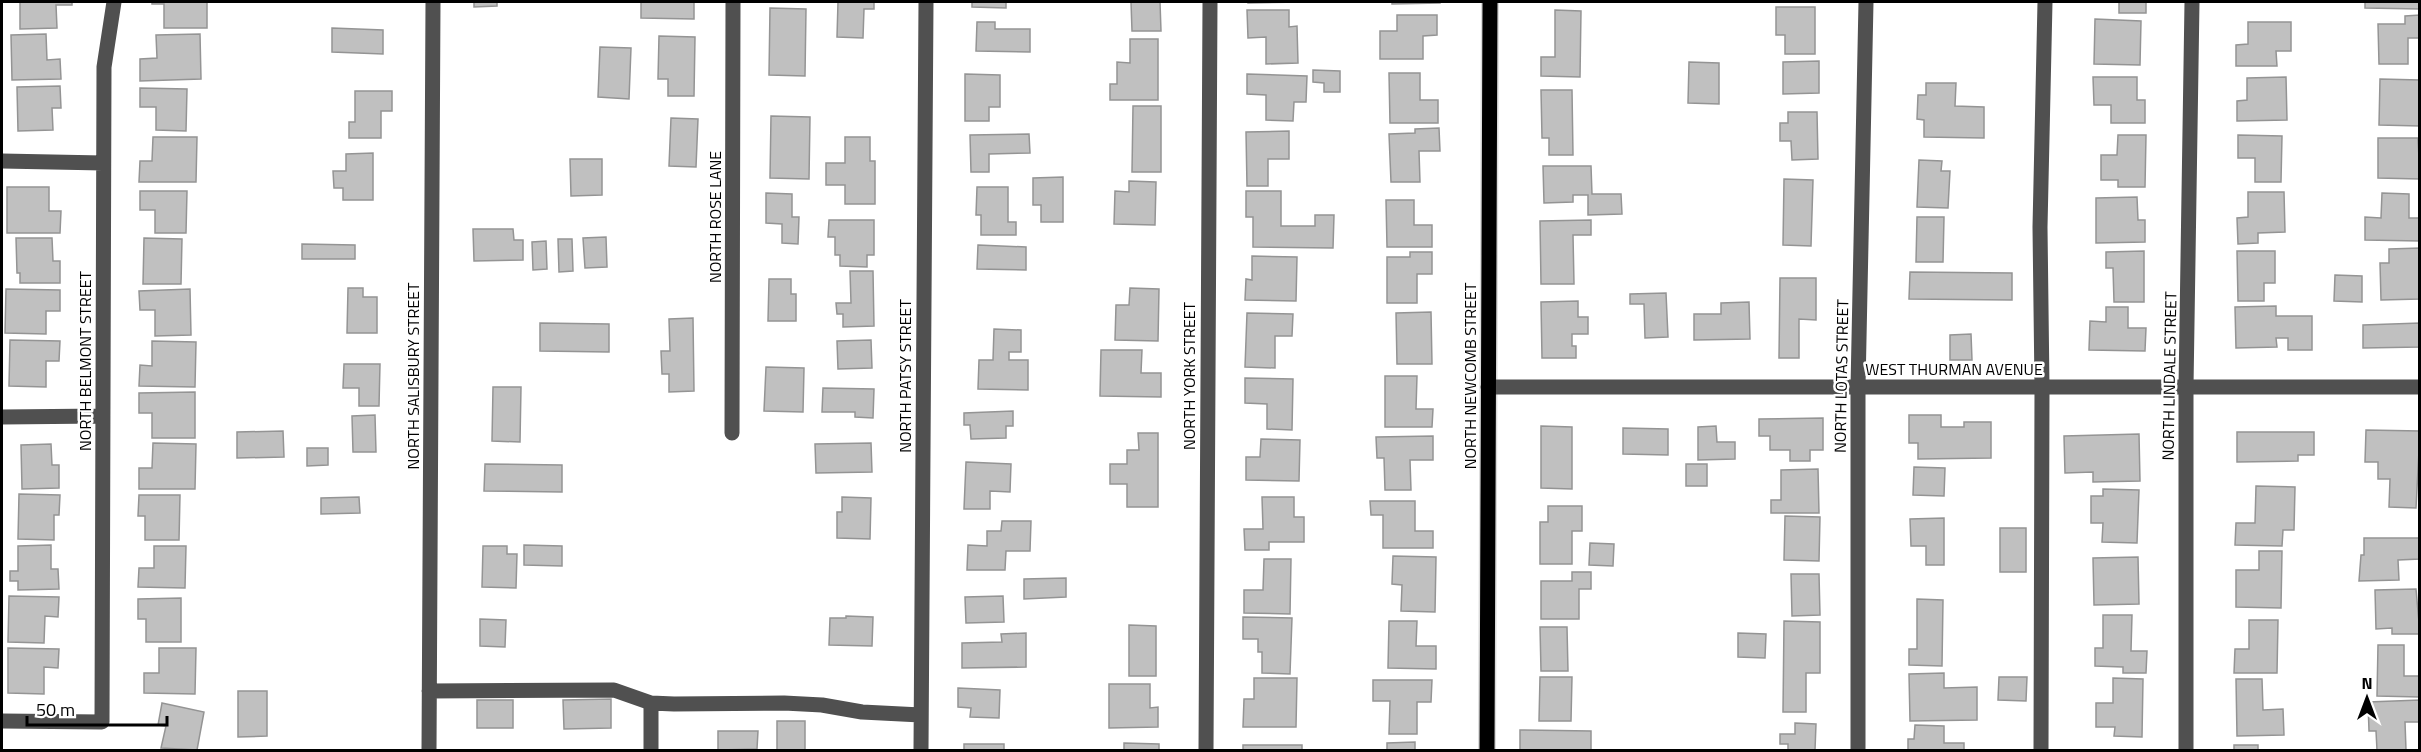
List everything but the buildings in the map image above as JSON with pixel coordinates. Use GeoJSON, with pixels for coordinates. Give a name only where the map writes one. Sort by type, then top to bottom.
{"type":"FeatureCollection","features":[{"type":"Feature","properties":{"kind":"main road","name":"NORTH NEWCOMB STREET"},"geometry":{"type":"LineString","coordinates":[[1487,750],[1490,2]]}},
{"type":"Feature","properties":{"kind":"street","name":"NORTH BELMONT STREET"},"geometry":{"type":"LineString","coordinates":[[2,721],[102,722],[104,67],[114,2]]}},
{"type":"Feature","properties":{"kind":"street","name":"NORTH SALISBURY STREET"},"geometry":{"type":"LineString","coordinates":[[429,750],[433,2]]}},
{"type":"Feature","properties":{"kind":"street","name":"NORTH ROSE LANE"},"geometry":{"type":"LineString","coordinates":[[732,433],[734,2]]}},
{"type":"Feature","properties":{"kind":"street","name":"NORTH PATSY STREET"},"geometry":{"type":"LineString","coordinates":[[921,750],[926,2]]}},
{"type":"Feature","properties":{"kind":"street","name":"NORTH YORK STREET"},"geometry":{"type":"LineString","coordinates":[[1206,750],[1210,2]]}},
{"type":"Feature","properties":{"kind":"street","name":"NORTH LOTAS STREET"},"geometry":{"type":"LineString","coordinates":[[1858,750],[1858,387],[1866,2]]}},
{"type":"Feature","properties":{"kind":"street"},"geometry":{"type":"LineString","coordinates":[[2041,750],[2040,227],[2045,2]]}},
{"type":"Feature","properties":{"kind":"street","name":"NORTH LINDALE STREET"},"geometry":{"type":"LineString","coordinates":[[2186,750],[2186,387],[2192,2]]}},
{"type":"Feature","properties":{"kind":"street"},"geometry":{"type":"LineString","coordinates":[[2,161],[104,163]]}},
{"type":"Feature","properties":{"kind":"street","name":"WEST THURMAN AVENUE"},"geometry":{"type":"LineString","coordinates":[[1488,387],[2420,387]]}},
{"type":"Feature","properties":{"kind":"street"},"geometry":{"type":"LineString","coordinates":[[2,417],[103,416]]}},
{"type":"Feature","properties":{"kind":"street"},"geometry":{"type":"LineString","coordinates":[[429,691],[614,690],[651,703],[784,703],[822,705],[862,712],[921,715]]}},
{"type":"Feature","properties":{"kind":"street"},"geometry":{"type":"LineString","coordinates":[[651,703],[651,750]]}}]}
